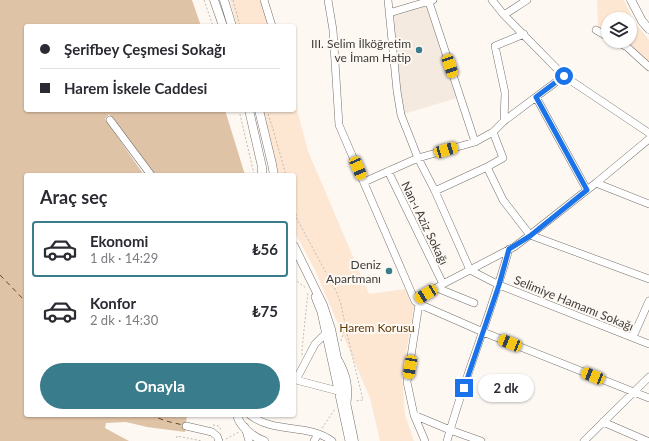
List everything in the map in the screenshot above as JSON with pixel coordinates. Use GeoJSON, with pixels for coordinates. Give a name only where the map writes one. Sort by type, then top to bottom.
{"type":"FeatureCollection","features":[{"type":"Feature","properties":{"kind":"main road"},"geometry":{"type":"LineString","coordinates":[[214,0],[222,24]]}},
{"type":"Feature","properties":{"kind":"main road"},"geometry":{"type":"LineString","coordinates":[[224,0],[231,24]]}},
{"type":"Feature","properties":{"kind":"main road"},"geometry":{"type":"LineString","coordinates":[[631,0],[634,9],[649,29]]}},
{"type":"Feature","properties":{"kind":"main road"},"geometry":{"type":"LineString","coordinates":[[249,112],[262,167],[262,173]]}},
{"type":"Feature","properties":{"kind":"main road"},"geometry":{"type":"LineString","coordinates":[[259,112],[274,173]]}},
{"type":"Feature","properties":{"kind":"main road"},"geometry":{"type":"LineString","coordinates":[[296,253],[323,305],[331,329],[354,441]]}},
{"type":"Feature","properties":{"kind":"main road"},"geometry":{"type":"LineString","coordinates":[[238,417],[242,429],[264,441]]}},
{"type":"Feature","properties":{"kind":"street"},"geometry":{"type":"LineString","coordinates":[[264,0],[271,24]]}},
{"type":"Feature","properties":{"kind":"street"},"geometry":{"type":"LineString","coordinates":[[328,0],[333,30],[339,125],[417,302],[407,382],[414,415],[425,441]]}},
{"type":"Feature","properties":{"kind":"street"},"geometry":{"type":"LineString","coordinates":[[388,0],[396,91],[401,115],[418,158],[470,270]]}},
{"type":"Feature","properties":{"kind":"street"},"geometry":{"type":"LineString","coordinates":[[492,0],[504,15],[564,76],[649,133]]}},
{"type":"Feature","properties":{"kind":"street"},"geometry":{"type":"LineString","coordinates":[[504,15],[527,0]]}},
{"type":"Feature","properties":{"kind":"street"},"geometry":{"type":"LineString","coordinates":[[389,13],[431,1],[475,142]]}},
{"type":"Feature","properties":{"kind":"street"},"geometry":{"type":"LineString","coordinates":[[596,30],[601,33]]}},
{"type":"Feature","properties":{"kind":"street"},"geometry":{"type":"LineString","coordinates":[[504,121],[505,93],[495,46],[524,34]]}},
{"type":"Feature","properties":{"kind":"street"},"geometry":{"type":"LineString","coordinates":[[629,48],[649,67]]}},
{"type":"Feature","properties":{"kind":"street"},"geometry":{"type":"LineString","coordinates":[[364,182],[418,158],[475,142],[493,132],[504,121],[564,76]]}},
{"type":"Feature","properties":{"kind":"street"},"geometry":{"type":"LineString","coordinates":[[536,97],[587,190]]}},
{"type":"Feature","properties":{"kind":"street"},"geometry":{"type":"LineString","coordinates":[[110,120],[150,173]]}},
{"type":"Feature","properties":{"kind":"street"},"geometry":{"type":"LineString","coordinates":[[435,192],[503,158],[493,132]]}},
{"type":"Feature","properties":{"kind":"street"},"geometry":{"type":"LineString","coordinates":[[417,302],[440,286],[530,236],[596,184],[649,139]]}},
{"type":"Feature","properties":{"kind":"street"},"geometry":{"type":"LineString","coordinates":[[487,167],[503,200],[530,236],[649,279]]}},
{"type":"Feature","properties":{"kind":"street","name":"Nan-ı Aziz Sokağı"},"geometry":{"type":"LineString","coordinates":[[388,171],[440,286]]}},
{"type":"Feature","properties":{"kind":"street"},"geometry":{"type":"LineString","coordinates":[[596,184],[649,204]]}},
{"type":"Feature","properties":{"kind":"street"},"geometry":{"type":"LineString","coordinates":[[447,441],[499,285],[509,249]]}},
{"type":"Feature","properties":{"kind":"street"},"geometry":{"type":"LineString","coordinates":[[296,253],[321,312],[349,441]]}},
{"type":"Feature","properties":{"kind":"street","name":"Selimiye Hamamı Sokağı"},"geometry":{"type":"LineString","coordinates":[[470,270],[499,285],[649,344]]}},
{"type":"Feature","properties":{"kind":"street"},"geometry":{"type":"LineString","coordinates":[[440,286],[474,303]]}},
{"type":"Feature","properties":{"kind":"street"},"geometry":{"type":"LineString","coordinates":[[632,337],[649,301]]}},
{"type":"Feature","properties":{"kind":"street"},"geometry":{"type":"LineString","coordinates":[[417,302],[483,332],[649,398]]}},
{"type":"Feature","properties":{"kind":"street"},"geometry":{"type":"LineString","coordinates":[[326,333],[315,344],[296,380],[338,391]]}},
{"type":"Feature","properties":{"kind":"street"},"geometry":{"type":"LineString","coordinates":[[584,441],[649,377]]}},
{"type":"Feature","properties":{"kind":"street"},"geometry":{"type":"LineString","coordinates":[[414,415],[481,441]]}},
{"type":"Feature","properties":{"kind":"street"},"geometry":{"type":"LineString","coordinates":[[253,417],[270,425],[313,432],[332,441]]}},
{"type":"Feature","properties":{"kind":"street"},"geometry":{"type":"LineString","coordinates":[[603,422],[647,441]]}},
{"type":"Feature","properties":{"kind":"street"},"geometry":{"type":"LineString","coordinates":[[186,426],[212,432],[222,440]]}},
{"type":"Feature","properties":{"kind":"street"},"geometry":{"type":"LineString","coordinates":[[242,429],[249,441]]}},
{"type":"Feature","properties":{"kind":"street"},"geometry":{"type":"LineString","coordinates":[[314,441],[318,434]]}},
{"type":"Feature","properties":{"kind":"path"},"geometry":{"type":"LineString","coordinates":[[204,0],[212,24]]}},
{"type":"Feature","properties":{"kind":"path"},"geometry":{"type":"LineString","coordinates":[[233,0],[239,24]]}},
{"type":"Feature","properties":{"kind":"path"},"geometry":{"type":"LineString","coordinates":[[239,112],[254,173]]}},
{"type":"Feature","properties":{"kind":"path"},"geometry":{"type":"LineString","coordinates":[[267,112],[273,128],[285,173]]}},
{"type":"Feature","properties":{"kind":"path"},"geometry":{"type":"LineString","coordinates":[[296,215],[337,293],[341,304],[363,400],[335,409],[318,434]]}},
{"type":"Feature","properties":{"kind":"path"},"geometry":{"type":"LineString","coordinates":[[296,280],[309,290],[302,355]]}},
{"type":"Feature","properties":{"kind":"path"},"geometry":{"type":"LineString","coordinates":[[341,344],[345,326]]}},
{"type":"Feature","properties":{"kind":"path"},"geometry":{"type":"LineString","coordinates":[[222,440],[242,429]]}},
{"type":"Feature","properties":{"kind":"path"},"geometry":{"type":"LineString","coordinates":[[177,438],[177,436],[202,441]]}},
{"type":"Feature","properties":{"kind":"shaded area"},"geometry":{"type":"Polygon","coordinates":[[[0,0],[192,0],[200,24],[24,24],[24,112],[226,112],[244,173],[153,173],[109,114],[105,119],[143,173],[24,173],[24,417],[187,417],[185,432],[147,427],[126,422],[106,423],[105,428],[129,441],[0,441],[0,0]]]}},
{"type":"Feature","properties":{"kind":"shaded area","name":"III. Selim İlköğretim ve İmam Hatip"},"geometry":{"type":"Polygon","coordinates":[[[429,2],[460,97],[401,115],[389,13],[429,2]]]}},
{"type":"Feature","properties":{"kind":"green space"},"geometry":{"type":"Polygon","coordinates":[[[230,0],[262,0],[270,24],[236,24],[230,0]]]}},
{"type":"Feature","properties":{"kind":"green space"},"geometry":{"type":"Polygon","coordinates":[[[597,0],[624,0],[630,12],[601,12],[601,29],[598,27],[597,0]]]}},
{"type":"Feature","properties":{"kind":"green space"},"geometry":{"type":"Polygon","coordinates":[[[637,25],[649,40],[649,65],[628,48],[637,48],[637,25]]]}},
{"type":"Feature","properties":{"kind":"green space","name":"Harem Korusu"},"geometry":{"type":"Polygon","coordinates":[[[296,106],[308,151],[369,294],[405,289],[414,307],[402,375],[405,415],[414,441],[380,441],[370,398],[314,268],[296,235],[296,173],[278,173],[262,112],[296,112],[296,106]]]}},
{"type":"Feature","properties":{"kind":"ferry route"},"geometry":{"type":"LineString","coordinates":[[0,275],[24,300]]}},
{"type":"Feature","properties":{"kind":"ferry route"},"geometry":{"type":"LineString","coordinates":[[155,417],[183,425]]}},
{"type":"Feature","properties":{"kind":"place","name":"III. Selim İlköğretim ve İmam Hatip"},"geometry":{"type":"Point","coordinates":[419,50]}},
{"type":"Feature","properties":{"kind":"place","name":"Deniz Apartmanı"},"geometry":{"type":"Point","coordinates":[389,271]}},
{"type":"Feature","properties":{"kind":"route"},"geometry":{"type":"LineString","coordinates":[[464,388],[499,285],[509,249],[530,236],[587,190],[536,97],[564,76]]}}]}
